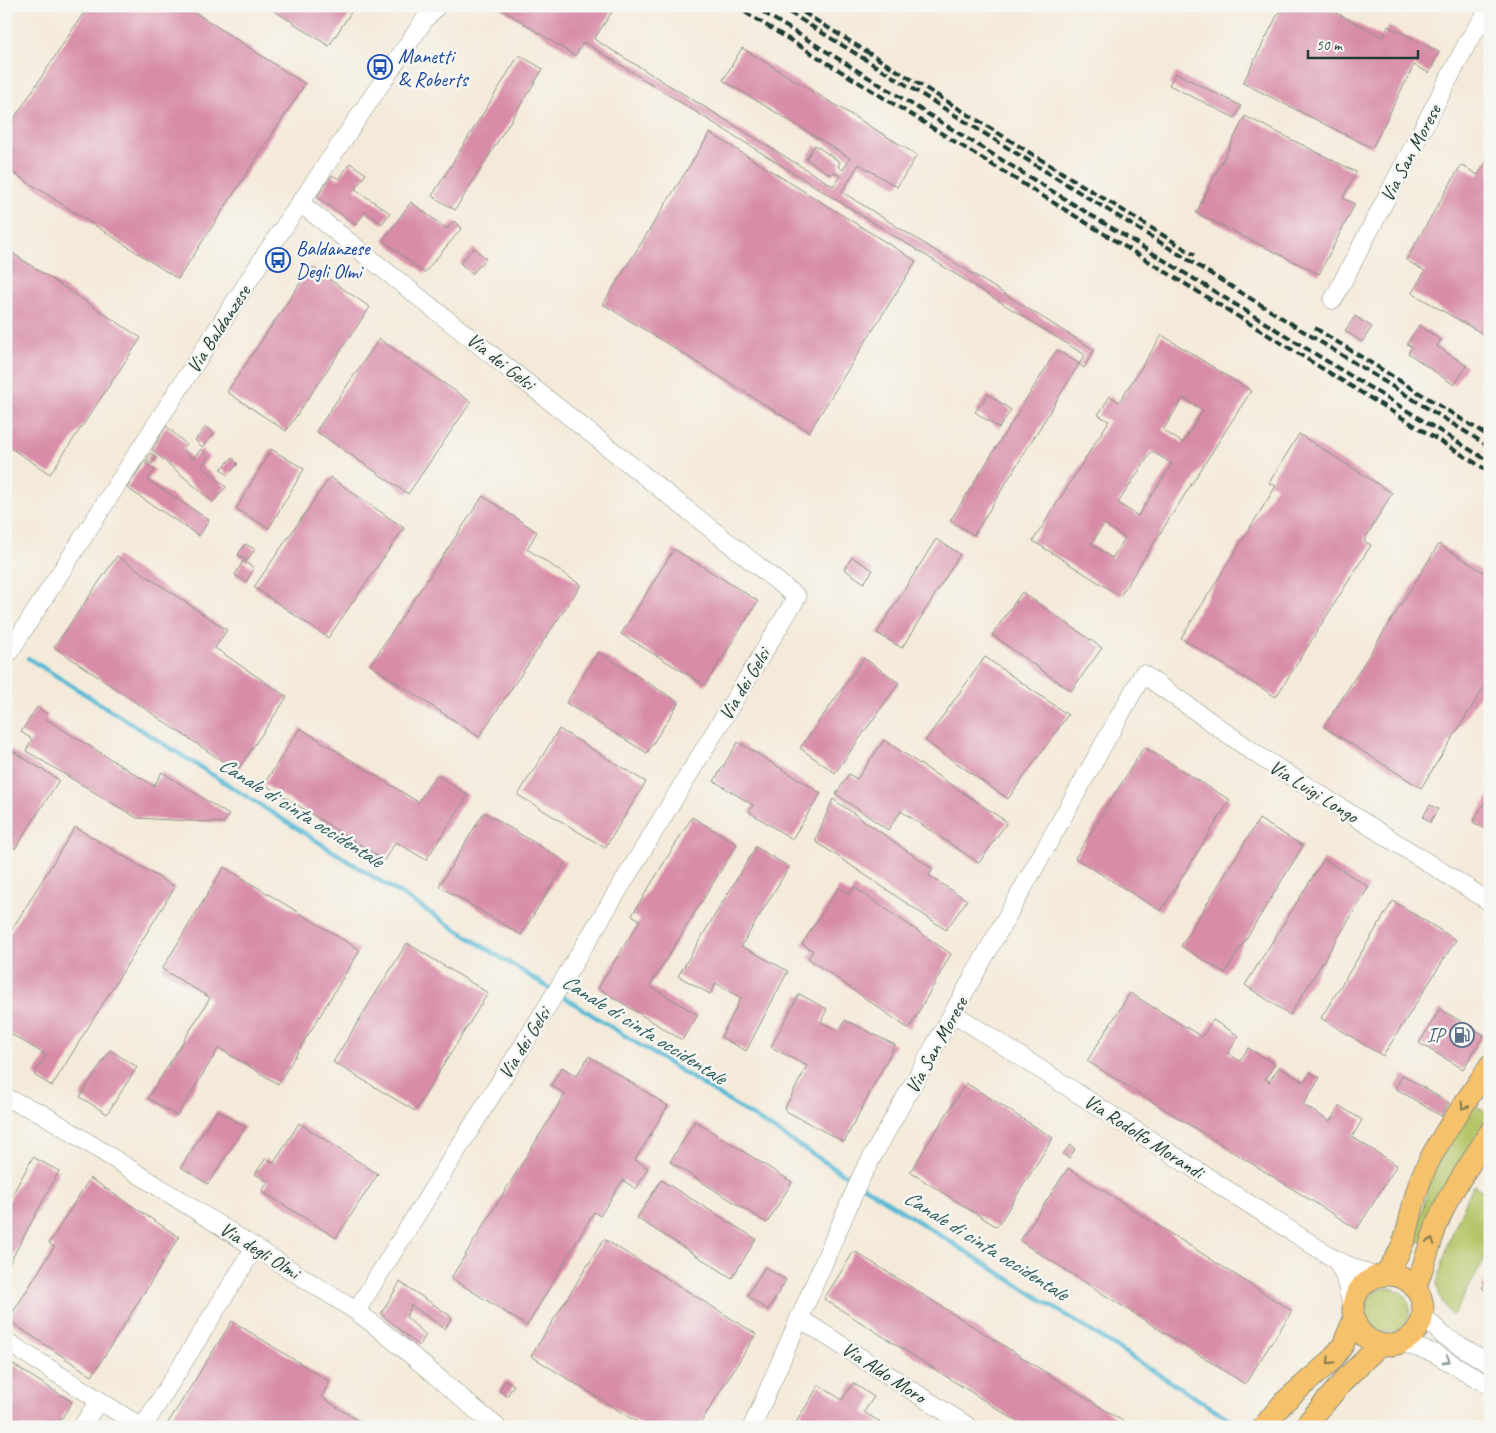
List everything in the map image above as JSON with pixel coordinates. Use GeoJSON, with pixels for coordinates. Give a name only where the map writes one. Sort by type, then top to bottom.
{"type":"FeatureCollection","features":[{"type":"Feature","properties":{"kind":"main road"},"geometry":{"type":"LineString","coordinates":[[1263,1426],[1284,1402],[1331,1361],[1343,1345],[1354,1314],[1360,1289],[1380,1276],[1394,1263],[1405,1242],[1419,1186],[1430,1162],[1490,1065]]}},
{"type":"Feature","properties":{"kind":"main road"},"geometry":{"type":"LineString","coordinates":[[1416,1287],[1437,1224],[1448,1199],[1490,1132]]}},
{"type":"Feature","properties":{"kind":"main road"},"geometry":{"type":"LineString","coordinates":[[1304,1427],[1347,1377],[1391,1344],[1412,1336],[1419,1328],[1423,1316],[1422,1301],[1416,1287],[1396,1275],[1380,1276]]}},
{"type":"Feature","properties":{"kind":"main road"},"geometry":{"type":"LineString","coordinates":[[1354,1314],[1359,1330],[1368,1339],[1391,1344]]}},
{"type":"Feature","properties":{"kind":"street","name":"Via Baldanzese"},"geometry":{"type":"LineString","coordinates":[[6,657],[300,203],[425,18],[437,6]]}},
{"type":"Feature","properties":{"kind":"street","name":"Via San Morese"},"geometry":{"type":"LineString","coordinates":[[1332,300],[1469,40],[1490,8]]}},
{"type":"Feature","properties":{"kind":"street","name":"Via dei Gelsi"},"geometry":{"type":"LineString","coordinates":[[300,203],[797,597],[542,1015],[356,1311]]}},
{"type":"Feature","properties":{"kind":"street","name":"Via San Morese"},"geometry":{"type":"LineString","coordinates":[[752,1427],[862,1175],[1142,674]]}},
{"type":"Feature","properties":{"kind":"street","name":"Via Luigi Longo"},"geometry":{"type":"LineString","coordinates":[[1142,674],[1259,756],[1490,902]]}},
{"type":"Feature","properties":{"kind":"street","name":"Via Rodolfo Morandi"},"geometry":{"type":"LineString","coordinates":[[953,1013],[1336,1260],[1380,1276]]}},
{"type":"Feature","properties":{"kind":"street","name":"Via degli Olmi"},"geometry":{"type":"LineString","coordinates":[[6,1098],[41,1113],[356,1311],[393,1338],[454,1393],[497,1427]]}},
{"type":"Feature","properties":{"kind":"street"},"geometry":{"type":"LineString","coordinates":[[6,1341],[142,1427],[256,1247]]}},
{"type":"Feature","properties":{"kind":"street"},"geometry":{"type":"LineString","coordinates":[[1336,1260],[1344,1275],[1354,1314]]}},
{"type":"Feature","properties":{"kind":"street"},"geometry":{"type":"LineString","coordinates":[[1423,1316],[1444,1336],[1490,1364]]}},
{"type":"Feature","properties":{"kind":"street","name":"Via Aldo Moro"},"geometry":{"type":"LineString","coordinates":[[799,1318],[969,1427]]}},
{"type":"Feature","properties":{"kind":"street"},"geometry":{"type":"LineString","coordinates":[[1391,1344],[1434,1353],[1490,1386]]}},
{"type":"Feature","properties":{"kind":"street"},"geometry":{"type":"LineString","coordinates":[[82,1427],[99,1400]]}},
{"type":"Feature","properties":{"kind":"green space"},"geometry":{"type":"Polygon","coordinates":[[[1473,1104],[1490,1115],[1490,1122],[1424,1243],[1414,1239],[1432,1174],[1473,1104]]]}},
{"type":"Feature","properties":{"kind":"green space"},"geometry":{"type":"Polygon","coordinates":[[[1473,1185],[1490,1195],[1490,1250],[1454,1314],[1451,1315],[1440,1298],[1437,1283],[1449,1241],[1473,1185]]]}},
{"type":"Feature","properties":{"kind":"green space"},"geometry":{"type":"Polygon","coordinates":[[[1384,1288],[1392,1288],[1404,1294],[1410,1310],[1404,1326],[1392,1332],[1384,1332],[1372,1326],[1366,1314],[1366,1306],[1372,1294],[1384,1288]]]}},
{"type":"Feature","properties":{"kind":"building"},"geometry":{"type":"Polygon","coordinates":[[[88,6],[185,6],[305,84],[178,279],[6,168],[6,131],[88,6]]]}},
{"type":"Feature","properties":{"kind":"building"},"geometry":{"type":"Polygon","coordinates":[[[267,6],[355,6],[329,46],[267,6]]]}},
{"type":"Feature","properties":{"kind":"building"},"geometry":{"type":"Polygon","coordinates":[[[497,6],[616,6],[594,39],[833,186],[840,176],[834,172],[831,175],[806,159],[815,145],[840,162],[838,166],[843,170],[850,158],[723,80],[742,48],[917,155],[897,187],[859,164],[842,192],[1094,350],[1084,368],[1079,364],[1085,355],[584,42],[575,56],[497,6]]]}},
{"type":"Feature","properties":{"kind":"building"},"geometry":{"type":"Polygon","coordinates":[[[1282,6],[1323,6],[1383,37],[1388,26],[1439,52],[1429,73],[1414,65],[1372,148],[1243,83],[1282,6]]]}},
{"type":"Feature","properties":{"kind":"building"},"geometry":{"type":"Polygon","coordinates":[[[519,55],[543,69],[455,210],[432,196],[519,55]]]}},
{"type":"Feature","properties":{"kind":"building"},"geometry":{"type":"Polygon","coordinates":[[[1176,73],[1241,106],[1235,118],[1169,85],[1176,73]]]}},
{"type":"Feature","properties":{"kind":"building"},"geometry":{"type":"Polygon","coordinates":[[[1245,116],[1356,172],[1343,198],[1355,204],[1319,274],[1196,213],[1245,116]]]}},
{"type":"Feature","properties":{"kind":"building"},"geometry":{"type":"Polygon","coordinates":[[[710,133],[916,261],[809,432],[603,304],[710,133]]]}},
{"type":"Feature","properties":{"kind":"building"},"geometry":{"type":"Polygon","coordinates":[[[1490,156],[1490,338],[1412,293],[1425,271],[1406,260],[1461,165],[1478,175],[1490,156]]]}},
{"type":"Feature","properties":{"kind":"building"},"geometry":{"type":"Polygon","coordinates":[[[350,163],[366,174],[355,189],[390,213],[382,224],[365,212],[356,225],[317,197],[332,175],[339,179],[350,163]]]}},
{"type":"Feature","properties":{"kind":"building"},"geometry":{"type":"Polygon","coordinates":[[[411,202],[447,229],[454,221],[462,228],[424,273],[383,240],[411,202]]]}},
{"type":"Feature","properties":{"kind":"building"},"geometry":{"type":"Polygon","coordinates":[[[474,248],[486,259],[472,274],[460,263],[474,248]]]}},
{"type":"Feature","properties":{"kind":"building"},"geometry":{"type":"Polygon","coordinates":[[[6,249],[141,338],[50,474],[6,445],[6,249]]]}},
{"type":"Feature","properties":{"kind":"building"},"geometry":{"type":"Polygon","coordinates":[[[311,267],[370,307],[286,431],[227,392],[311,267]]]}},
{"type":"Feature","properties":{"kind":"building"},"geometry":{"type":"Polygon","coordinates":[[[1355,316],[1372,327],[1362,342],[1345,331],[1355,316]]]}},
{"type":"Feature","properties":{"kind":"building"},"geometry":{"type":"Polygon","coordinates":[[[1419,325],[1441,340],[1437,346],[1467,366],[1454,385],[1408,353],[1412,347],[1407,344],[1419,325]]]}},
{"type":"Feature","properties":{"kind":"building"},"geometry":{"type":"Polygon","coordinates":[[[1162,335],[1251,391],[1120,596],[1033,541],[1109,421],[1098,415],[1110,396],[1119,402],[1162,335]],[[1183,398],[1163,430],[1183,443],[1203,410],[1183,398]],[[1152,451],[1118,503],[1138,516],[1172,464],[1152,451]],[[1104,524],[1091,544],[1112,558],[1125,538],[1104,524]]]}},
{"type":"Feature","properties":{"kind":"building"},"geometry":{"type":"Polygon","coordinates":[[[379,339],[471,402],[408,494],[316,431],[379,339]]]}},
{"type":"Feature","properties":{"kind":"building"},"geometry":{"type":"Polygon","coordinates":[[[1057,350],[1079,364],[974,535],[950,521],[1057,350]]]}},
{"type":"Feature","properties":{"kind":"building"},"geometry":{"type":"Polygon","coordinates":[[[988,394],[1011,410],[999,428],[975,412],[988,394]]]}},
{"type":"Feature","properties":{"kind":"building"},"geometry":{"type":"Polygon","coordinates":[[[166,426],[187,445],[183,449],[193,459],[201,449],[209,457],[202,466],[226,487],[213,502],[152,450],[166,426]]]}},
{"type":"Feature","properties":{"kind":"building"},"geometry":{"type":"Polygon","coordinates":[[[206,427],[214,434],[202,447],[195,440],[206,427]]]}},
{"type":"Feature","properties":{"kind":"building"},"geometry":{"type":"Polygon","coordinates":[[[1299,434],[1392,493],[1364,541],[1371,545],[1276,697],[1181,638],[1276,486],[1269,483],[1299,434]]]}},
{"type":"Feature","properties":{"kind":"building"},"geometry":{"type":"Polygon","coordinates":[[[271,449],[304,469],[269,528],[236,509],[271,449]]]}},
{"type":"Feature","properties":{"kind":"building"},"geometry":{"type":"Polygon","coordinates":[[[151,453],[156,457],[152,464],[146,461],[151,453]]]}},
{"type":"Feature","properties":{"kind":"building"},"geometry":{"type":"Polygon","coordinates":[[[232,458],[238,464],[228,475],[221,469],[232,458]]]}},
{"type":"Feature","properties":{"kind":"building"},"geometry":{"type":"Polygon","coordinates":[[[144,462],[155,470],[148,480],[209,520],[199,536],[127,488],[144,462]]]}},
{"type":"Feature","properties":{"kind":"building"},"geometry":{"type":"Polygon","coordinates":[[[330,477],[404,528],[328,638],[254,587],[330,477]]]}},
{"type":"Feature","properties":{"kind":"building"},"geometry":{"type":"Polygon","coordinates":[[[483,496],[537,532],[527,549],[581,585],[479,737],[370,665],[483,496]]]}},
{"type":"Feature","properties":{"kind":"building"},"geometry":{"type":"Polygon","coordinates":[[[936,539],[960,554],[902,648],[877,633],[936,539]]]}},
{"type":"Feature","properties":{"kind":"building"},"geometry":{"type":"Polygon","coordinates":[[[245,544],[255,549],[247,561],[238,555],[245,544]]]}},
{"type":"Feature","properties":{"kind":"building"},"geometry":{"type":"Polygon","coordinates":[[[1439,544],[1488,575],[1490,572],[1490,678],[1421,788],[1324,727],[1439,544]]]}},
{"type":"Feature","properties":{"kind":"building"},"geometry":{"type":"Polygon","coordinates":[[[674,549],[758,601],[705,685],[621,634],[674,549]]]}},
{"type":"Feature","properties":{"kind":"building"},"geometry":{"type":"Polygon","coordinates":[[[117,556],[227,630],[215,648],[287,697],[237,771],[54,647],[117,556]]]}},
{"type":"Feature","properties":{"kind":"building"},"geometry":{"type":"Polygon","coordinates":[[[852,557],[873,570],[864,583],[844,569],[852,557]]]}},
{"type":"Feature","properties":{"kind":"building"},"geometry":{"type":"Polygon","coordinates":[[[243,561],[254,568],[246,582],[235,575],[243,561]]]}},
{"type":"Feature","properties":{"kind":"building"},"geometry":{"type":"Polygon","coordinates":[[[1022,592],[1102,648],[1071,691],[992,635],[1022,592]]]}},
{"type":"Feature","properties":{"kind":"building"},"geometry":{"type":"Polygon","coordinates":[[[598,652],[679,702],[647,753],[566,703],[598,652]]]}},
{"type":"Feature","properties":{"kind":"building"},"geometry":{"type":"Polygon","coordinates":[[[985,657],[1068,715],[1008,799],[925,741],[985,657]]]}},
{"type":"Feature","properties":{"kind":"building"},"geometry":{"type":"Polygon","coordinates":[[[864,658],[899,683],[835,773],[800,748],[864,658]]]}},
{"type":"Feature","properties":{"kind":"building"},"geometry":{"type":"Polygon","coordinates":[[[37,707],[48,715],[46,719],[154,786],[162,772],[229,815],[224,823],[137,818],[26,751],[32,739],[21,732],[37,707]]]}},
{"type":"Feature","properties":{"kind":"building"},"geometry":{"type":"Polygon","coordinates":[[[300,728],[418,802],[436,775],[468,795],[426,860],[396,842],[384,860],[264,784],[300,728]]]}},
{"type":"Feature","properties":{"kind":"building"},"geometry":{"type":"Polygon","coordinates":[[[559,729],[646,782],[605,848],[518,795],[559,729]]]}},
{"type":"Feature","properties":{"kind":"building"},"geometry":{"type":"Polygon","coordinates":[[[884,740],[1007,822],[979,863],[901,811],[888,830],[836,794],[849,774],[857,779],[884,740]]]}},
{"type":"Feature","properties":{"kind":"building"},"geometry":{"type":"Polygon","coordinates":[[[738,742],[821,793],[792,839],[749,812],[753,805],[714,781],[738,742]]]}},
{"type":"Feature","properties":{"kind":"building"},"geometry":{"type":"Polygon","coordinates":[[[6,747],[59,780],[15,849],[6,843],[6,747]]]}},
{"type":"Feature","properties":{"kind":"building"},"geometry":{"type":"Polygon","coordinates":[[[1144,747],[1230,800],[1161,911],[1075,858],[1144,747]]]}},
{"type":"Feature","properties":{"kind":"building"},"geometry":{"type":"Polygon","coordinates":[[[1490,794],[1490,832],[1473,822],[1490,794]]]}},
{"type":"Feature","properties":{"kind":"building"},"geometry":{"type":"Polygon","coordinates":[[[833,799],[933,869],[929,876],[967,900],[946,930],[815,841],[833,799]]]}},
{"type":"Feature","properties":{"kind":"building"},"geometry":{"type":"Polygon","coordinates":[[[1430,805],[1438,809],[1430,822],[1423,817],[1430,805]]]}},
{"type":"Feature","properties":{"kind":"building"},"geometry":{"type":"Polygon","coordinates":[[[484,812],[566,862],[521,935],[439,886],[484,812]]]}},
{"type":"Feature","properties":{"kind":"building"},"geometry":{"type":"Polygon","coordinates":[[[692,817],[737,844],[650,986],[698,1015],[682,1040],[598,988],[640,920],[632,915],[692,817]]]}},
{"type":"Feature","properties":{"kind":"building"},"geometry":{"type":"Polygon","coordinates":[[[1259,819],[1303,846],[1225,973],[1181,946],[1259,819]]]}},
{"type":"Feature","properties":{"kind":"building"},"geometry":{"type":"Polygon","coordinates":[[[75,827],[175,887],[52,1086],[34,1075],[46,1055],[6,1031],[6,939],[75,827]]]}},
{"type":"Feature","properties":{"kind":"building"},"geometry":{"type":"Polygon","coordinates":[[[756,847],[789,867],[741,946],[788,971],[746,1051],[721,1037],[741,998],[716,983],[710,994],[678,976],[756,847]]]}},
{"type":"Feature","properties":{"kind":"building"},"geometry":{"type":"Polygon","coordinates":[[[1324,859],[1369,887],[1290,1015],[1245,985],[1324,859]]]}},
{"type":"Feature","properties":{"kind":"building"},"geometry":{"type":"Polygon","coordinates":[[[224,867],[360,950],[278,1084],[219,1048],[177,1116],[148,1098],[210,998],[162,969],[224,867]]]}},
{"type":"Feature","properties":{"kind":"building"},"geometry":{"type":"Polygon","coordinates":[[[839,887],[850,894],[854,887],[951,954],[909,1029],[808,958],[813,951],[802,944],[839,887]]]}},
{"type":"Feature","properties":{"kind":"building"},"geometry":{"type":"Polygon","coordinates":[[[1393,901],[1456,940],[1383,1056],[1321,1018],[1393,901]]]}},
{"type":"Feature","properties":{"kind":"building"},"geometry":{"type":"Polygon","coordinates":[[[1490,931],[1490,943],[1485,940],[1490,931]]]}},
{"type":"Feature","properties":{"kind":"building"},"geometry":{"type":"Polygon","coordinates":[[[407,943],[488,993],[415,1111],[333,1062],[407,943]]]}},
{"type":"Feature","properties":{"kind":"building"},"geometry":{"type":"Polygon","coordinates":[[[1130,993],[1202,1037],[1213,1020],[1239,1036],[1228,1053],[1240,1061],[1248,1048],[1275,1064],[1265,1079],[1269,1082],[1279,1067],[1304,1082],[1310,1072],[1320,1078],[1303,1105],[1330,1121],[1340,1106],[1362,1120],[1352,1137],[1397,1165],[1357,1229],[1087,1061],[1130,993]]]}},
{"type":"Feature","properties":{"kind":"building"},"geometry":{"type":"Polygon","coordinates":[[[799,994],[827,1009],[821,1022],[839,1031],[845,1020],[895,1045],[844,1142],[784,1110],[807,1066],[771,1047],[799,994]]]}},
{"type":"Feature","properties":{"kind":"building"},"geometry":{"type":"Polygon","coordinates":[[[1440,1009],[1484,1035],[1463,1069],[1419,1043],[1440,1009]]]}},
{"type":"Feature","properties":{"kind":"building"},"geometry":{"type":"Polygon","coordinates":[[[110,1050],[137,1067],[107,1114],[80,1097],[110,1050]]]}},
{"type":"Feature","properties":{"kind":"building"},"geometry":{"type":"Polygon","coordinates":[[[589,1056],[668,1106],[635,1160],[648,1168],[636,1189],[623,1180],[600,1216],[594,1212],[527,1326],[451,1278],[565,1094],[551,1085],[562,1067],[576,1076],[589,1056]]]}},
{"type":"Feature","properties":{"kind":"building"},"geometry":{"type":"Polygon","coordinates":[[[1403,1075],[1449,1103],[1441,1116],[1395,1088],[1403,1075]]]}},
{"type":"Feature","properties":{"kind":"building"},"geometry":{"type":"Polygon","coordinates":[[[966,1083],[1053,1138],[997,1227],[910,1172],[966,1083]]]}},
{"type":"Feature","properties":{"kind":"building"},"geometry":{"type":"Polygon","coordinates":[[[217,1110],[245,1127],[208,1184],[181,1167],[217,1110]]]}},
{"type":"Feature","properties":{"kind":"building"},"geometry":{"type":"Polygon","coordinates":[[[695,1121],[792,1182],[767,1223],[670,1162],[695,1121]]]}},
{"type":"Feature","properties":{"kind":"building"},"geometry":{"type":"Polygon","coordinates":[[[299,1123],[378,1174],[336,1238],[262,1191],[268,1182],[255,1174],[266,1158],[274,1163],[299,1123]]]}},
{"type":"Feature","properties":{"kind":"building"},"geometry":{"type":"Polygon","coordinates":[[[1070,1145],[1075,1149],[1069,1158],[1063,1154],[1070,1145]]]}},
{"type":"Feature","properties":{"kind":"building"},"geometry":{"type":"Polygon","coordinates":[[[33,1157],[59,1171],[9,1264],[6,1263],[6,1206],[33,1157]]]}},
{"type":"Feature","properties":{"kind":"building"},"geometry":{"type":"Polygon","coordinates":[[[1068,1168],[1292,1311],[1245,1384],[1020,1241],[1068,1168]]]}},
{"type":"Feature","properties":{"kind":"building"},"geometry":{"type":"Polygon","coordinates":[[[90,1178],[179,1237],[92,1376],[8,1320],[54,1247],[49,1243],[90,1178]]]}},
{"type":"Feature","properties":{"kind":"building"},"geometry":{"type":"Polygon","coordinates":[[[661,1180],[756,1239],[732,1278],[637,1218],[661,1180]]]}},
{"type":"Feature","properties":{"kind":"building"},"geometry":{"type":"Polygon","coordinates":[[[604,1239],[756,1334],[698,1427],[645,1427],[531,1356],[604,1239]]]}},
{"type":"Feature","properties":{"kind":"building"},"geometry":{"type":"Polygon","coordinates":[[[854,1251],[1132,1427],[1026,1427],[824,1299],[854,1251]]]}},
{"type":"Feature","properties":{"kind":"building"},"geometry":{"type":"Polygon","coordinates":[[[765,1267],[786,1280],[768,1310],[747,1296],[765,1267]]]}},
{"type":"Feature","properties":{"kind":"building"},"geometry":{"type":"Polygon","coordinates":[[[1490,1275],[1490,1293],[1482,1288],[1490,1275]]]}},
{"type":"Feature","properties":{"kind":"building"},"geometry":{"type":"Polygon","coordinates":[[[400,1282],[452,1317],[445,1329],[411,1305],[406,1317],[426,1335],[419,1346],[381,1314],[400,1282]]]}},
{"type":"Feature","properties":{"kind":"building"},"geometry":{"type":"Polygon","coordinates":[[[232,1321],[330,1382],[321,1397],[368,1427],[166,1426],[232,1321]]]}},
{"type":"Feature","properties":{"kind":"building"},"geometry":{"type":"Polygon","coordinates":[[[6,1360],[72,1402],[56,1427],[6,1427],[6,1360]]]}},
{"type":"Feature","properties":{"kind":"building"},"geometry":{"type":"Polygon","coordinates":[[[505,1380],[514,1385],[507,1396],[499,1391],[505,1380]]]}},
{"type":"Feature","properties":{"kind":"building"},"geometry":{"type":"Polygon","coordinates":[[[853,1383],[874,1397],[864,1412],[880,1422],[877,1427],[793,1427],[819,1385],[842,1400],[853,1383]]]}},
{"type":"Feature","properties":{"kind":"waterway","name":"Canale di cinta occidentale"},"geometry":{"type":"LineString","coordinates":[[28,658],[552,990]]}},
{"type":"Feature","properties":{"kind":"waterway","name":"Canale di cinta occidentale"},"geometry":{"type":"LineString","coordinates":[[559,994],[855,1181]]}},
{"type":"Feature","properties":{"kind":"waterway","name":"Canale di cinta occidentale"},"geometry":{"type":"LineString","coordinates":[[861,1185],[1242,1427]]}},
{"type":"Feature","properties":{"kind":"railway"},"geometry":{"type":"LineString","coordinates":[[735,6],[1490,472]]}},
{"type":"Feature","properties":{"kind":"railway"},"geometry":{"type":"LineString","coordinates":[[753,6],[1490,462]]}},
{"type":"Feature","properties":{"kind":"railway"},"geometry":{"type":"LineString","coordinates":[[779,6],[1490,447]]}},
{"type":"Feature","properties":{"kind":"railway"},"geometry":{"type":"LineString","coordinates":[[793,6],[1195,255]]}},
{"type":"Feature","properties":{"kind":"railway"},"geometry":{"type":"LineString","coordinates":[[1315,328],[1490,437]]}},
{"type":"Feature","properties":{"kind":"place","name":"Manetti & Roberts"},"geometry":{"type":"Point","coordinates":[380,67]}},
{"type":"Feature","properties":{"kind":"place","name":"Baldanzese Degli Olmi"},"geometry":{"type":"Point","coordinates":[278,260]}},
{"type":"Feature","properties":{"kind":"place","name":"IP"},"geometry":{"type":"Point","coordinates":[1462,1035]}}]}
